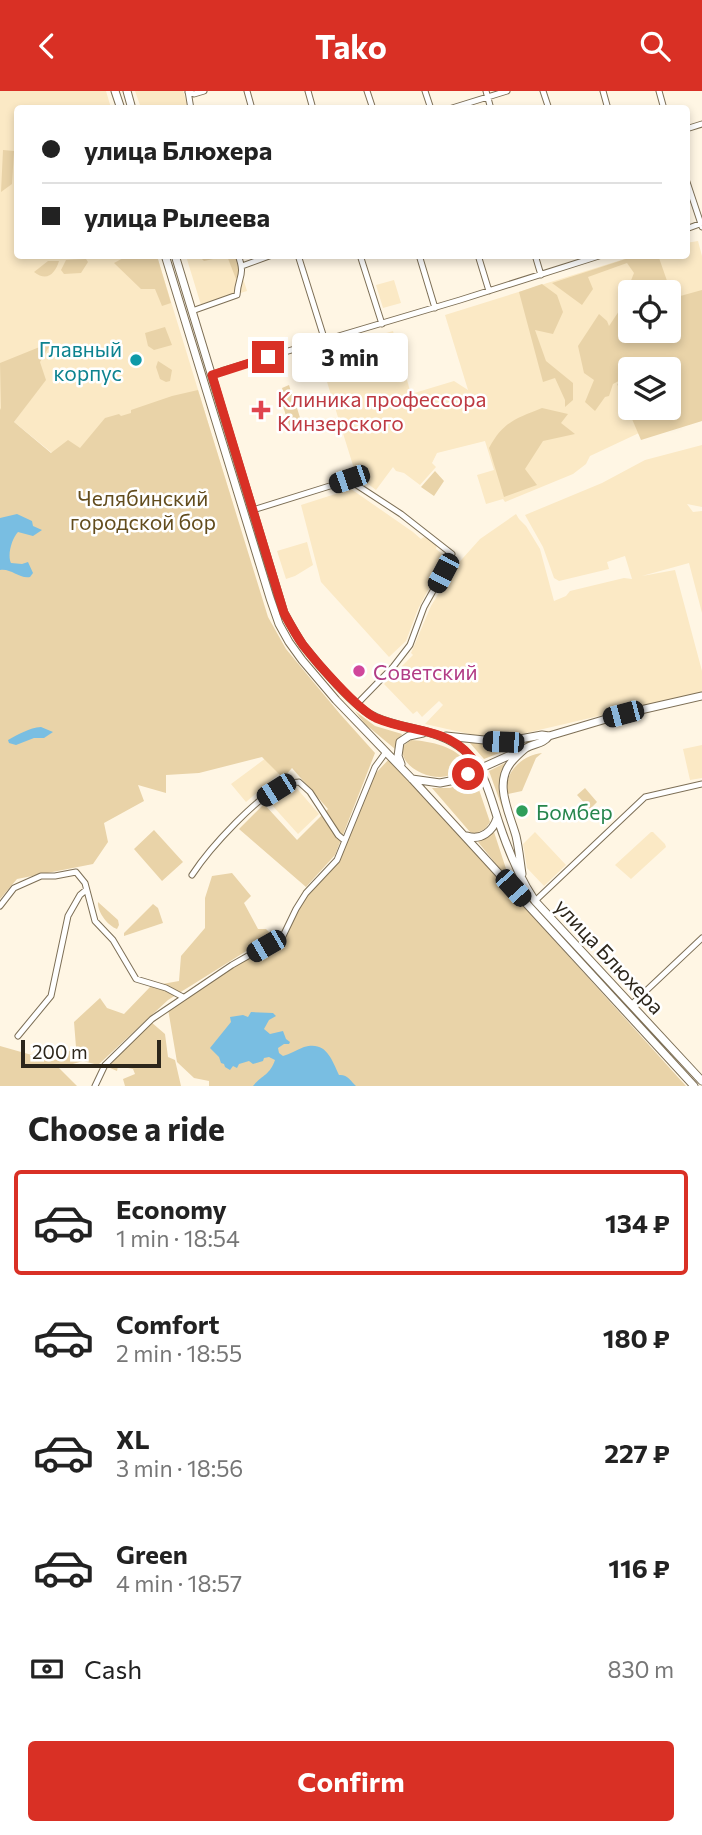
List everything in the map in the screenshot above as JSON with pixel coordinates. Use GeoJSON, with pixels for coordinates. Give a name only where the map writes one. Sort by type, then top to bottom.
{"type":"FeatureCollection","features":[{"type":"Feature","properties":{"kind":"main road","name":"улица Блюхера"},"geometry":{"type":"LineString","coordinates":[[166,259],[279,624],[302,660],[347,713],[403,769],[694,1086]]}},
{"type":"Feature","properties":{"kind":"main road","name":"улица Блюхера"},"geometry":{"type":"LineString","coordinates":[[176,259],[284,613],[292,629],[303,645],[357,704],[376,717],[442,735],[466,751],[479,768],[510,853],[535,901],[702,1081]]}},
{"type":"Feature","properties":{"kind":"main road"},"geometry":{"type":"LineString","coordinates":[[202,378],[212,375]]}},
{"type":"Feature","properties":{"kind":"main road"},"geometry":{"type":"LineString","coordinates":[[442,735],[503,742],[549,736],[623,714],[702,696]]}},
{"type":"Feature","properties":{"kind":"main road"},"geometry":{"type":"LineString","coordinates":[[403,769],[398,756],[400,742],[409,736],[427,732]]}},
{"type":"Feature","properties":{"kind":"main road"},"geometry":{"type":"LineString","coordinates":[[412,779],[440,783],[455,780],[544,742],[549,736]]}},
{"type":"Feature","properties":{"kind":"main road"},"geometry":{"type":"LineString","coordinates":[[523,880],[519,846],[503,785],[508,767],[527,748]]}},
{"type":"Feature","properties":{"kind":"main road"},"geometry":{"type":"LineString","coordinates":[[463,834],[480,837],[493,828],[497,818]]}},
{"type":"Feature","properties":{"kind":"street"},"geometry":{"type":"LineString","coordinates":[[188,91],[194,94],[204,91]]}},
{"type":"Feature","properties":{"kind":"street"},"geometry":{"type":"LineString","coordinates":[[459,105],[487,94],[507,91]]}},
{"type":"Feature","properties":{"kind":"street"},"geometry":{"type":"LineString","coordinates":[[690,190],[702,225]]}},
{"type":"Feature","properties":{"kind":"street"},"geometry":{"type":"LineString","coordinates":[[192,311],[237,295],[243,271],[240,259]]}},
{"type":"Feature","properties":{"kind":"street"},"geometry":{"type":"LineString","coordinates":[[243,266],[261,259]]}},
{"type":"Feature","properties":{"kind":"street"},"geometry":{"type":"LineString","coordinates":[[299,259],[325,341]]}},
{"type":"Feature","properties":{"kind":"street"},"geometry":{"type":"LineString","coordinates":[[361,259],[383,324]]}},
{"type":"Feature","properties":{"kind":"street"},"geometry":{"type":"LineString","coordinates":[[420,259],[435,308]]}},
{"type":"Feature","properties":{"kind":"street"},"geometry":{"type":"LineString","coordinates":[[479,259],[489,291]]}},
{"type":"Feature","properties":{"kind":"street"},"geometry":{"type":"LineString","coordinates":[[536,259],[541,275]]}},
{"type":"Feature","properties":{"kind":"street"},"geometry":{"type":"LineString","coordinates":[[212,375],[589,259]]}},
{"type":"Feature","properties":{"kind":"street"},"geometry":{"type":"LineString","coordinates":[[253,510],[349,479],[401,514],[452,554],[424,607],[410,645],[357,704]]}},
{"type":"Feature","properties":{"kind":"street"},"geometry":{"type":"LineString","coordinates":[[95,1086],[105,1065],[152,1019],[232,965],[284,936],[306,893],[337,860],[375,767],[386,752]]}},
{"type":"Feature","properties":{"kind":"street"},"geometry":{"type":"LineString","coordinates":[[192,875],[223,836],[264,798],[289,783],[299,782],[310,792],[338,835],[344,839]]}},
{"type":"Feature","properties":{"kind":"street"},"geometry":{"type":"LineString","coordinates":[[535,901],[645,797],[702,784]]}},
{"type":"Feature","properties":{"kind":"street"},"geometry":{"type":"LineString","coordinates":[[0,906],[15,888],[41,876],[76,871],[85,883],[95,921],[113,940],[136,979],[166,988],[183,997]]}},
{"type":"Feature","properties":{"kind":"street"},"geometry":{"type":"LineString","coordinates":[[18,1036],[51,996],[68,916],[86,890]]}},
{"type":"Feature","properties":{"kind":"street"},"geometry":{"type":"LineString","coordinates":[[631,1005],[702,938]]}},
{"type":"Feature","properties":{"kind":"shaded area"},"geometry":{"type":"Polygon","coordinates":[[[0,91],[106,91],[110,105],[14,105],[14,259],[158,259],[233,504],[80,449],[52,453],[14,422],[0,425],[0,91]],[[51,344],[1,370],[14,422],[45,380],[39,362],[51,344]]]}},
{"type":"Feature","properties":{"kind":"shaded area"},"geometry":{"type":"Polygon","coordinates":[[[135,91],[183,91],[188,105],[140,105],[135,91]]]}},
{"type":"Feature","properties":{"kind":"shaded area"},"geometry":{"type":"Polygon","coordinates":[[[698,241],[702,256],[702,337],[665,357],[618,357],[618,420],[633,420],[639,433],[590,456],[586,464],[573,474],[505,502],[503,499],[486,504],[477,475],[494,470],[485,441],[437,453],[432,463],[436,467],[420,485],[393,467],[376,490],[356,475],[318,353],[393,331],[411,394],[454,381],[468,390],[445,315],[624,259],[690,259],[690,242],[698,241]]]}},
{"type":"Feature","properties":{"kind":"shaded area"},"geometry":{"type":"Polygon","coordinates":[[[187,259],[237,259],[247,291],[201,305],[187,259]]]}},
{"type":"Feature","properties":{"kind":"shaded area"},"geometry":{"type":"Polygon","coordinates":[[[394,280],[401,303],[383,308],[376,285],[394,280]]]}},
{"type":"Feature","properties":{"kind":"shaded area"},"geometry":{"type":"Polygon","coordinates":[[[702,445],[702,507],[687,504],[693,512],[702,511],[702,613],[689,563],[642,576],[675,570],[702,671],[702,692],[513,736],[478,736],[425,724],[443,705],[439,701],[422,717],[417,711],[413,714],[384,684],[413,655],[411,653],[431,606],[454,568],[480,539],[516,514],[540,549],[554,601],[566,596],[570,591],[624,578],[632,579],[625,556],[607,562],[609,569],[559,581],[554,578],[543,547],[525,515],[602,483],[645,460],[702,445]]]}},
{"type":"Feature","properties":{"kind":"shaded area"},"geometry":{"type":"Polygon","coordinates":[[[351,489],[421,539],[427,538],[437,545],[436,549],[445,556],[433,573],[434,579],[418,609],[406,641],[389,657],[321,582],[301,505],[351,489]]]}},
{"type":"Feature","properties":{"kind":"shaded area"},"geometry":{"type":"Polygon","coordinates":[[[307,542],[313,565],[286,579],[277,551],[307,542]]]}},
{"type":"Feature","properties":{"kind":"shaded area"},"geometry":{"type":"Polygon","coordinates":[[[702,745],[702,778],[690,780],[683,749],[702,745]]]}},
{"type":"Feature","properties":{"kind":"shaded area"},"geometry":{"type":"Polygon","coordinates":[[[266,758],[280,773],[246,802],[231,784],[266,758]]]}},
{"type":"Feature","properties":{"kind":"shaded area"},"geometry":{"type":"Polygon","coordinates":[[[293,784],[319,814],[298,834],[271,804],[293,784]]]}},
{"type":"Feature","properties":{"kind":"shaded area"},"geometry":{"type":"Polygon","coordinates":[[[535,832],[566,865],[544,886],[527,868],[523,844],[535,832]]]}},
{"type":"Feature","properties":{"kind":"shaded area"},"geometry":{"type":"Polygon","coordinates":[[[651,832],[666,847],[631,879],[615,865],[651,832]]]}},
{"type":"Feature","properties":{"kind":"green space"},"geometry":{"type":"Polygon","coordinates":[[[3,150],[14,151],[12,184],[1,192],[3,150]]]}},
{"type":"Feature","properties":{"kind":"green space"},"geometry":{"type":"Polygon","coordinates":[[[86,259],[88,262],[81,273],[64,274],[61,270],[66,260],[86,259]]]}},
{"type":"Feature","properties":{"kind":"green space"},"geometry":{"type":"Polygon","coordinates":[[[121,259],[158,259],[171,303],[162,306],[155,289],[141,289],[114,263],[121,259]]]}},
{"type":"Feature","properties":{"kind":"green space"},"geometry":{"type":"Polygon","coordinates":[[[228,259],[237,259],[241,270],[236,279],[228,259]]]}},
{"type":"Feature","properties":{"kind":"green space"},"geometry":{"type":"Polygon","coordinates":[[[626,259],[659,259],[667,280],[631,280],[634,273],[627,263],[588,277],[593,289],[582,305],[552,283],[626,259]]]}},
{"type":"Feature","properties":{"kind":"green space"},"geometry":{"type":"Polygon","coordinates":[[[48,261],[59,261],[50,275],[43,276],[34,272],[48,261]]]}},
{"type":"Feature","properties":{"kind":"green space"},"geometry":{"type":"Polygon","coordinates":[[[542,284],[557,295],[563,312],[553,334],[535,330],[546,361],[573,383],[573,400],[565,407],[565,400],[555,378],[543,382],[519,292],[542,284]]]}},
{"type":"Feature","properties":{"kind":"green space"},"geometry":{"type":"Polygon","coordinates":[[[702,290],[702,421],[641,440],[632,420],[681,420],[681,357],[618,357],[618,381],[613,384],[609,396],[605,397],[595,411],[585,402],[594,380],[584,373],[578,346],[599,314],[609,326],[618,312],[618,343],[681,343],[681,296],[702,290]]]}},
{"type":"Feature","properties":{"kind":"green space"},"geometry":{"type":"Polygon","coordinates":[[[165,327],[172,345],[154,350],[148,346],[145,333],[165,327]]]}},
{"type":"Feature","properties":{"kind":"green space","name":"Челябинский городской бор"},"geometry":{"type":"Polygon","coordinates":[[[52,342],[40,362],[46,380],[14,422],[51,453],[68,440],[80,448],[105,418],[131,413],[131,410],[198,390],[268,617],[286,649],[375,753],[335,855],[306,887],[239,829],[264,804],[297,840],[328,809],[292,768],[283,778],[262,757],[199,773],[166,775],[166,793],[138,785],[144,801],[104,823],[108,842],[93,864],[17,879],[0,899],[0,363],[52,342]]]}},
{"type":"Feature","properties":{"kind":"green space"},"geometry":{"type":"Polygon","coordinates":[[[158,361],[172,370],[170,381],[160,379],[156,367],[158,361]]]}},
{"type":"Feature","properties":{"kind":"green space"},"geometry":{"type":"Polygon","coordinates":[[[289,385],[294,401],[290,402],[292,409],[297,408],[302,424],[290,428],[281,400],[284,394],[282,388],[289,385]]]}},
{"type":"Feature","properties":{"kind":"green space"},"geometry":{"type":"Polygon","coordinates":[[[542,408],[568,414],[561,423],[575,434],[543,441],[525,469],[537,485],[504,497],[489,448],[499,432],[511,422],[542,408]]]}},
{"type":"Feature","properties":{"kind":"green space"},"geometry":{"type":"Polygon","coordinates":[[[435,471],[444,481],[434,496],[421,487],[435,471]]]}},
{"type":"Feature","properties":{"kind":"green space"},"geometry":{"type":"Polygon","coordinates":[[[355,711],[375,726],[402,734],[395,749],[365,724],[355,711]]]}},
{"type":"Feature","properties":{"kind":"green space"},"geometry":{"type":"Polygon","coordinates":[[[411,740],[452,750],[459,754],[467,767],[441,777],[421,773],[409,764],[403,753],[403,746],[411,740]]]}},
{"type":"Feature","properties":{"kind":"green space"},"geometry":{"type":"Polygon","coordinates":[[[469,742],[494,746],[525,743],[484,759],[469,742]]]}},
{"type":"Feature","properties":{"kind":"green space"},"geometry":{"type":"Polygon","coordinates":[[[542,753],[536,758],[522,791],[508,794],[508,779],[515,767],[527,757],[542,753]]]}},
{"type":"Feature","properties":{"kind":"green space"},"geometry":{"type":"Polygon","coordinates":[[[390,758],[686,1086],[209,1086],[209,1081],[194,1078],[177,1062],[168,1009],[285,936],[297,909],[338,861],[375,774],[390,758]]]}},
{"type":"Feature","properties":{"kind":"green space"},"geometry":{"type":"Polygon","coordinates":[[[505,763],[500,785],[508,821],[489,771],[505,763]]]}},
{"type":"Feature","properties":{"kind":"green space"},"geometry":{"type":"Polygon","coordinates":[[[475,778],[490,822],[485,829],[474,834],[432,788],[450,788],[475,778]]]}},
{"type":"Feature","properties":{"kind":"green space"},"geometry":{"type":"Polygon","coordinates":[[[585,788],[597,802],[590,809],[577,795],[585,788]]]}},
{"type":"Feature","properties":{"kind":"green space"},"geometry":{"type":"Polygon","coordinates":[[[154,830],[183,862],[162,881],[134,849],[154,830]]]}},
{"type":"Feature","properties":{"kind":"green space"},"geometry":{"type":"Polygon","coordinates":[[[494,832],[510,881],[478,842],[494,832]]]}},
{"type":"Feature","properties":{"kind":"green space"},"geometry":{"type":"Polygon","coordinates":[[[232,873],[251,896],[244,903],[258,929],[266,929],[272,935],[168,1000],[98,1065],[83,1061],[59,1068],[77,1086],[0,1086],[0,1046],[53,1061],[76,1047],[74,1022],[100,998],[107,1008],[124,1014],[151,986],[179,981],[181,956],[205,928],[205,898],[212,876],[232,873]]]}},
{"type":"Feature","properties":{"kind":"green space"},"geometry":{"type":"Polygon","coordinates":[[[98,902],[118,920],[117,929],[104,918],[98,902]]]}},
{"type":"Feature","properties":{"kind":"green space"},"geometry":{"type":"Polygon","coordinates":[[[153,904],[158,908],[163,923],[124,936],[124,933],[153,904]]]}},
{"type":"Feature","properties":{"kind":"green space"},"geometry":{"type":"Polygon","coordinates":[[[151,1022],[165,1034],[168,1057],[175,1060],[181,1086],[125,1086],[123,1079],[135,1074],[133,1069],[118,1066],[117,1071],[108,1067],[151,1022]]]}},
{"type":"Feature","properties":{"kind":"water"},"geometry":{"type":"Polygon","coordinates":[[[17,514],[32,521],[33,526],[42,530],[33,536],[18,532],[11,547],[11,563],[28,562],[33,573],[30,577],[0,570],[0,518],[17,514]]]}},
{"type":"Feature","properties":{"kind":"water"},"geometry":{"type":"Polygon","coordinates":[[[41,727],[53,732],[44,738],[34,738],[16,745],[9,743],[8,740],[20,734],[41,727]]]}},
{"type":"Feature","properties":{"kind":"water"},"geometry":{"type":"Polygon","coordinates":[[[251,1012],[273,1013],[276,1016],[269,1020],[264,1029],[270,1034],[283,1031],[290,1042],[278,1048],[283,1056],[304,1047],[318,1046],[327,1052],[339,1075],[347,1077],[356,1086],[253,1086],[273,1065],[275,1060],[269,1057],[253,1064],[249,1061],[239,1064],[237,1068],[233,1066],[230,1070],[225,1067],[210,1048],[231,1022],[230,1017],[248,1017],[251,1012]]]}},
{"type":"Feature","properties":{"kind":"place","name":"Главный корпус"},"geometry":{"type":"Point","coordinates":[136,360]}},
{"type":"Feature","properties":{"kind":"place","name":"Клиника профессора Кинзерского"},"geometry":{"type":"Point","coordinates":[261,410]}},
{"type":"Feature","properties":{"kind":"place","name":"Советский"},"geometry":{"type":"Point","coordinates":[359,671]}},
{"type":"Feature","properties":{"kind":"place","name":"Бомбер"},"geometry":{"type":"Point","coordinates":[522,811]}},
{"type":"Feature","properties":{"kind":"route"},"geometry":{"type":"LineString","coordinates":[[268,357],[212,375],[284,613],[303,645],[362,708],[391,723],[442,735],[456,743],[479,768],[468,774]]}}]}
